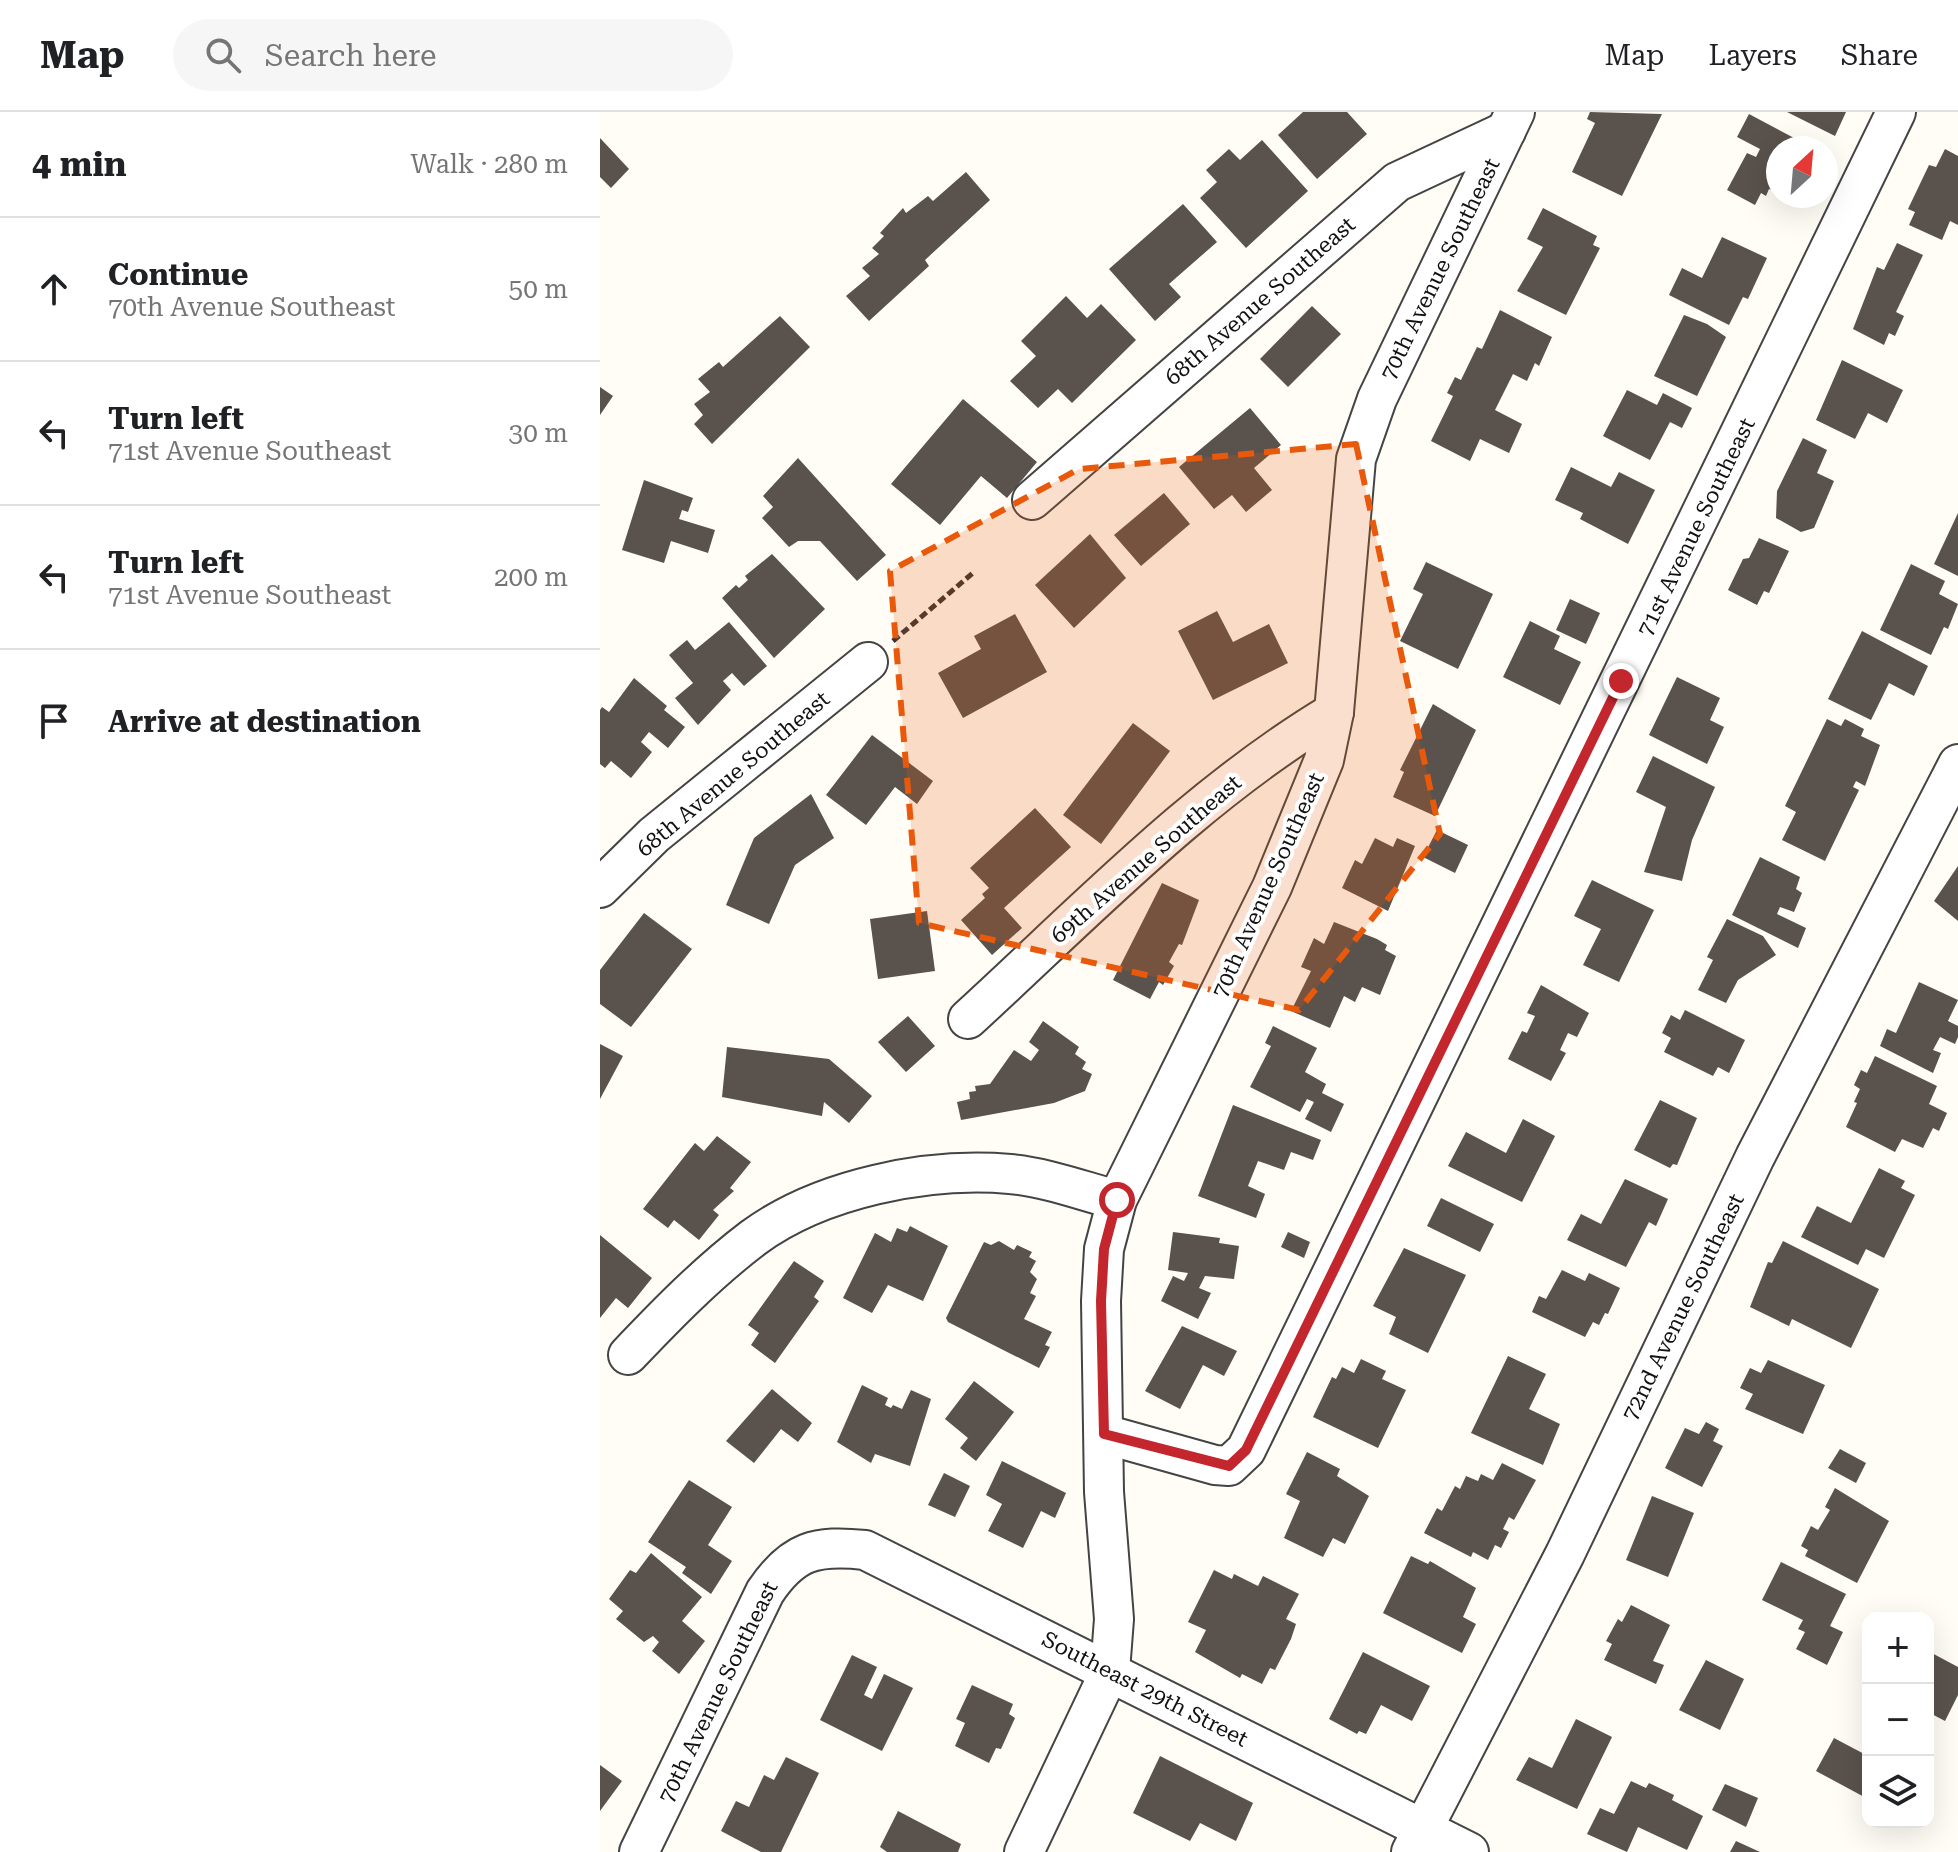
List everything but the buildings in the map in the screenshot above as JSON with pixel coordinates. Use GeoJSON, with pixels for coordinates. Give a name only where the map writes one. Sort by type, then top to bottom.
{"type":"FeatureCollection","features":[{"type":"Feature","properties":{"kind":"street","name":"71st Avenue Southeast"},"geometry":{"type":"LineString","coordinates":[[1104,1434],[1215,1465],[1229,1466],[1246,1450],[1896,112]]}},
{"type":"Feature","properties":{"kind":"street","name":"70th Avenue Southeast"},"geometry":{"type":"LineString","coordinates":[[1110,1671],[1114,1619],[1104,1492],[1104,1249],[1117,1200],[1272,887],[1324,760],[1334,712],[1356,459],[1377,399],[1511,122]]}},
{"type":"Feature","properties":{"kind":"street","name":"68th Avenue Southeast"},"geometry":{"type":"LineString","coordinates":[[1032,500],[1397,182],[1511,122]]}},
{"type":"Feature","properties":{"kind":"street","name":"68th Avenue Southeast"},"geometry":{"type":"LineString","coordinates":[[600,888],[654,835],[868,662]]}},
{"type":"Feature","properties":{"kind":"street","name":"69th Avenue Southeast"},"geometry":{"type":"LineString","coordinates":[[968,1019],[1151,851],[1278,745],[1334,712]]}},
{"type":"Feature","properties":{"kind":"street","name":"72nd Avenue Southeast"},"geometry":{"type":"LineString","coordinates":[[1417,1840],[1565,1554],[1755,1157],[1958,766]]}},
{"type":"Feature","properties":{"kind":"street"},"geometry":{"type":"LineString","coordinates":[[628,1355],[673,1307],[755,1237],[800,1211],[858,1191],[893,1180],[953,1172],[1014,1174],[1117,1200]]}},
{"type":"Feature","properties":{"kind":"street","name":"70th Avenue Southeast"},"geometry":{"type":"LineString","coordinates":[[639,1852],[765,1592],[780,1570],[815,1550]]}},
{"type":"Feature","properties":{"kind":"street","name":"Southeast 29th Street"},"geometry":{"type":"LineString","coordinates":[[815,1550],[865,1550],[1110,1671],[1417,1840],[1469,1852]]}},
{"type":"Feature","properties":{"kind":"street"},"geometry":{"type":"LineString","coordinates":[[1024,1852],[1110,1671]]}},
{"type":"Feature","properties":{"kind":"path"},"geometry":{"type":"LineString","coordinates":[[868,662],[974,572]]}},
{"type":"Feature","properties":{"kind":"highlighted area"},"geometry":{"type":"Polygon","coordinates":[[[1356,444],[1440,834],[1299,1010],[919,923],[890,571],[1079,469],[1356,444]]]}},
{"type":"Feature","properties":{"kind":"route"},"geometry":{"type":"LineString","coordinates":[[1117,1200],[1104,1249],[1101,1301],[1104,1434],[1167,1453],[1229,1466],[1246,1450],[1621,681]]}}]}
